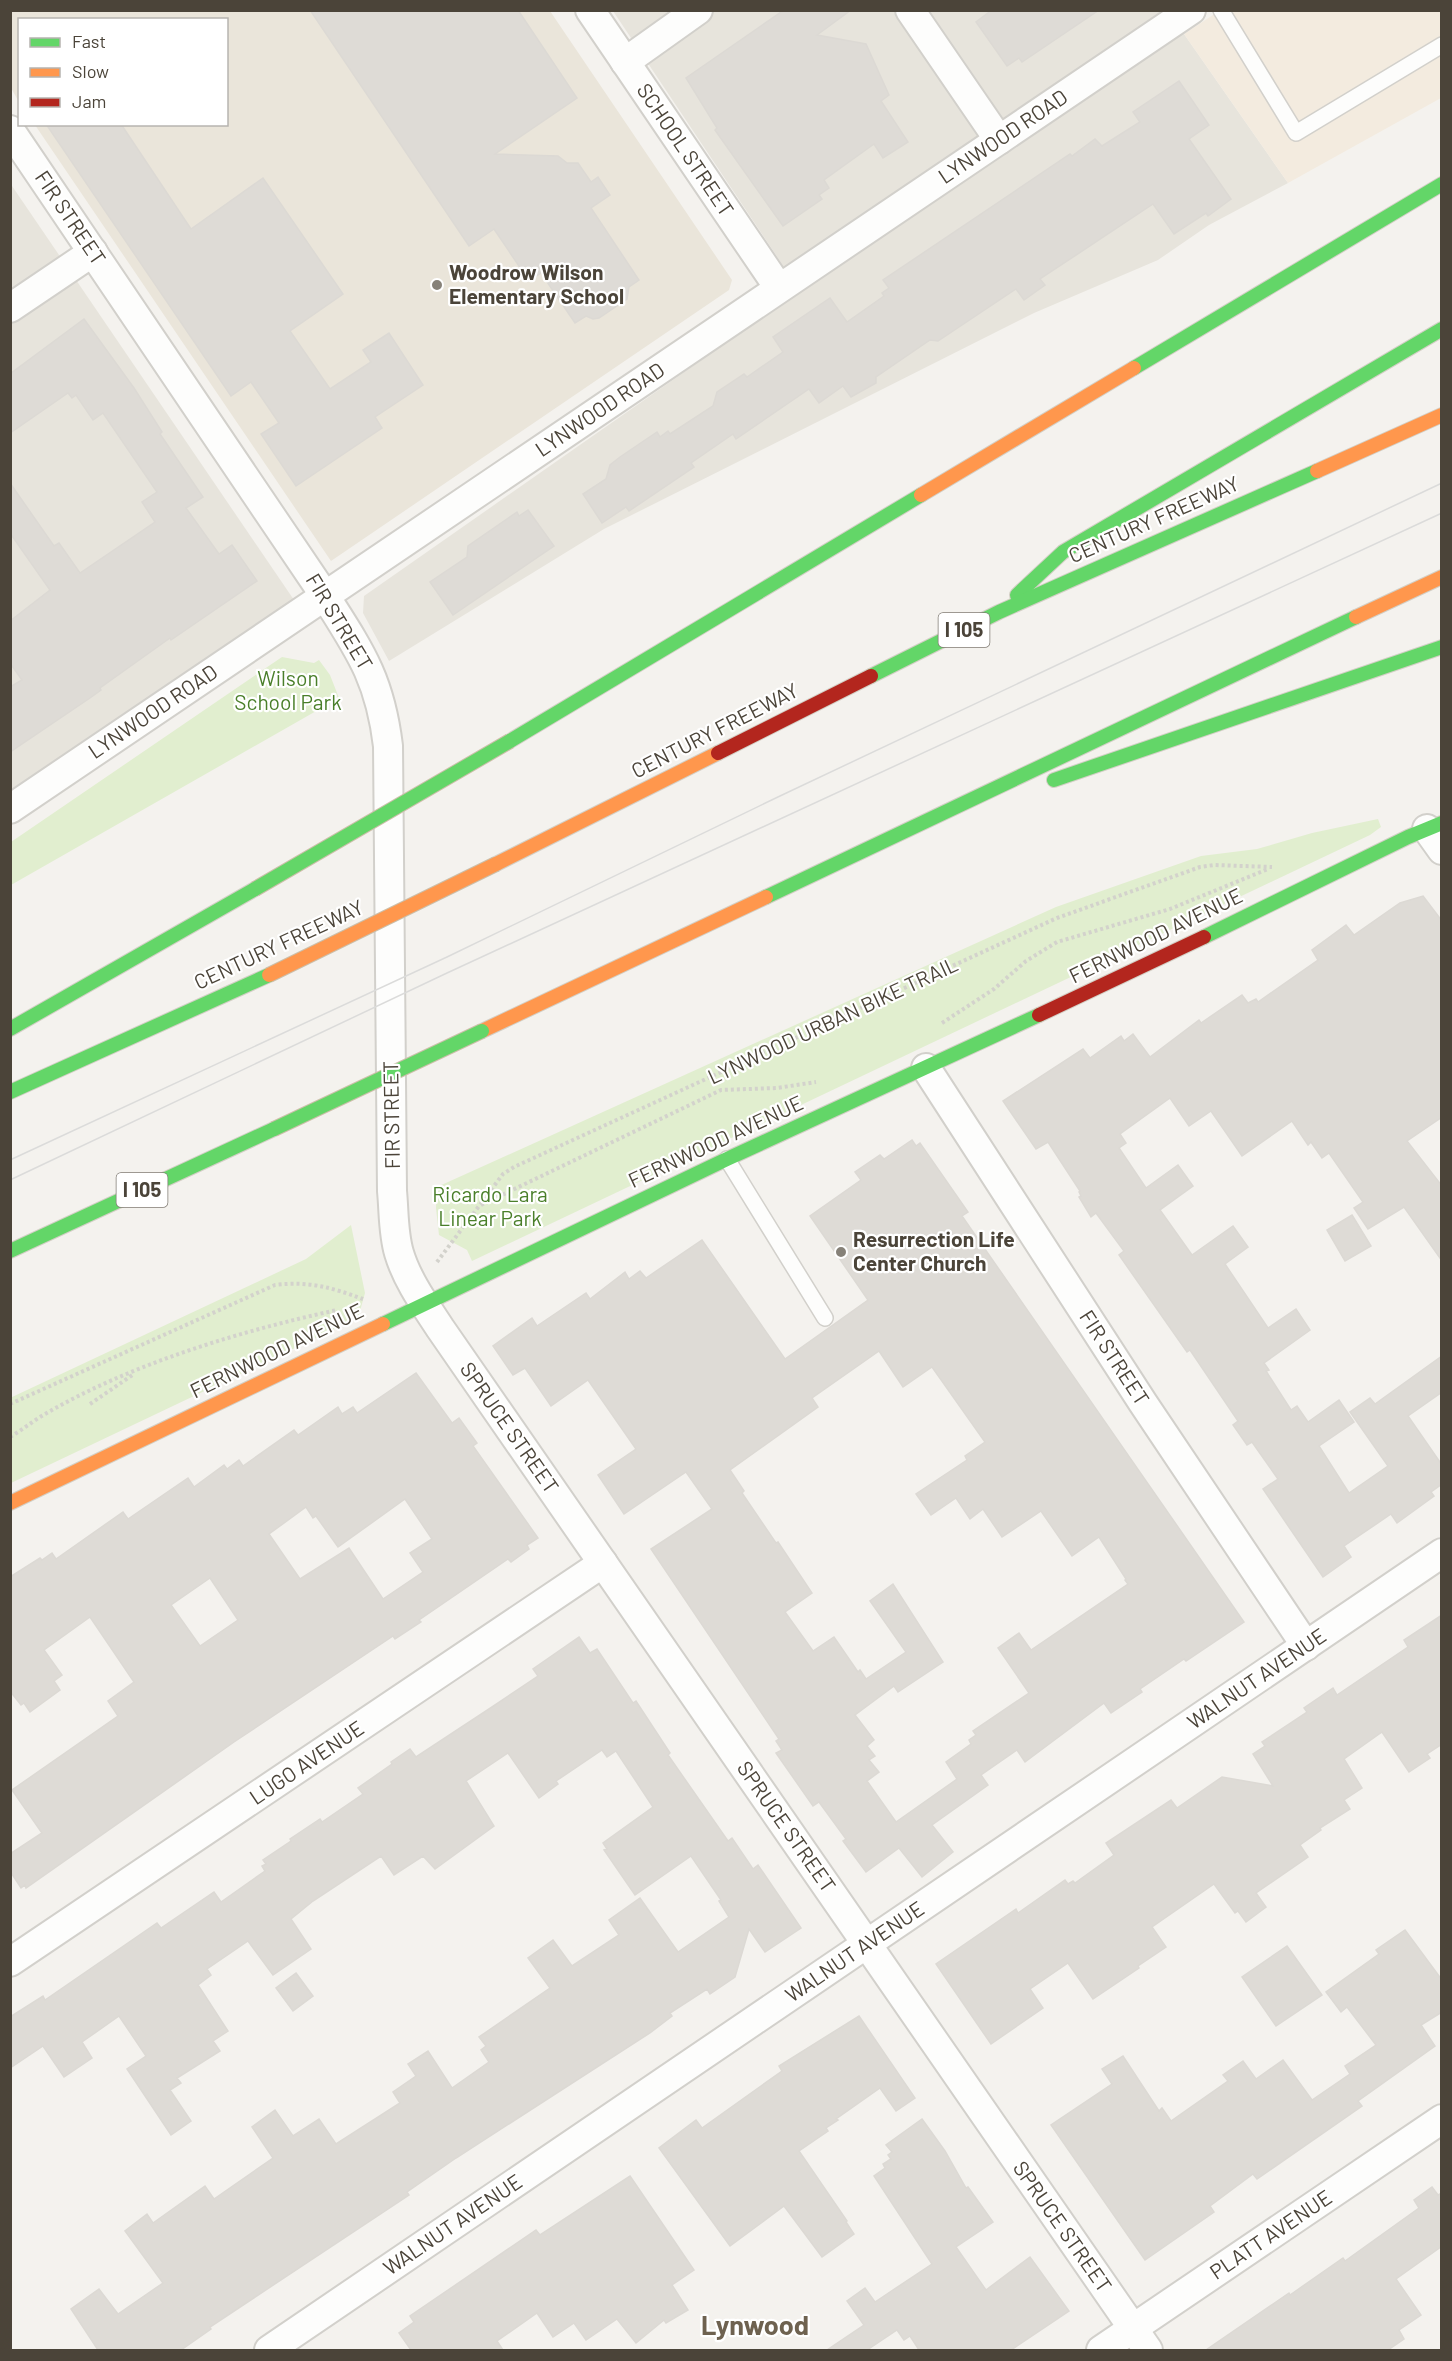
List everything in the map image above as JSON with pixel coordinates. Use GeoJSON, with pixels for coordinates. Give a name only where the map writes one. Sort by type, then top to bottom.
{"type":"FeatureCollection","features":[{"type":"Feature","properties":{"kind":"main road"},"geometry":{"type":"LineString","coordinates":[[10,1029],[510,741],[1442,184]]}},
{"type":"Feature","properties":{"kind":"main road"},"geometry":{"type":"LineString","coordinates":[[999,612],[1063,552],[1442,329]]}},
{"type":"Feature","properties":{"kind":"main road","name":"CENTURY FREEWAY"},"geometry":{"type":"LineString","coordinates":[[10,1092],[269,975],[999,612],[1442,415]]}},
{"type":"Feature","properties":{"kind":"main road","name":"I 105"},"geometry":{"type":"LineString","coordinates":[[10,1251],[274,1129],[1442,577]]}},
{"type":"Feature","properties":{"kind":"main road"},"geometry":{"type":"LineString","coordinates":[[1046,783],[1442,647]]}},
{"type":"Feature","properties":{"kind":"main road"},"geometry":{"type":"LineString","coordinates":[[899,833],[1023,791]]}},
{"type":"Feature","properties":{"kind":"main road","name":"FERNWOOD AVENUE"},"geometry":{"type":"LineString","coordinates":[[10,1503],[728,1159],[1170,954],[1437,834]]}},
{"type":"Feature","properties":{"kind":"street","name":"SCHOOL STREET"},"geometry":{"type":"LineString","coordinates":[[591,10],[779,288]]}},
{"type":"Feature","properties":{"kind":"street"},"geometry":{"type":"LineString","coordinates":[[625,62],[698,10]]}},
{"type":"Feature","properties":{"kind":"street"},"geometry":{"type":"LineString","coordinates":[[910,10],[999,140]]}},
{"type":"Feature","properties":{"kind":"street","name":"LYNWOOD ROAD"},"geometry":{"type":"LineString","coordinates":[[10,809],[1191,10]]}},
{"type":"Feature","properties":{"kind":"street","name":"FIR STREET"},"geometry":{"type":"LineString","coordinates":[[10,130],[325,596],[364,657],[374,678],[384,712],[388,746],[392,1191],[395,1230],[402,1261],[424,1304]]}},
{"type":"Feature","properties":{"kind":"street"},"geometry":{"type":"LineString","coordinates":[[10,308],[93,252]]}},
{"type":"Feature","properties":{"kind":"street","name":"FIR STREET"},"geometry":{"type":"LineString","coordinates":[[926,1068],[1136,1394],[1306,1646]]}},
{"type":"Feature","properties":{"kind":"street","name":"SPRUCE STREET"},"geometry":{"type":"LineString","coordinates":[[424,1304],[1140,2340]]}},
{"type":"Feature","properties":{"kind":"street","name":"WALNUT AVENUE"},"geometry":{"type":"LineString","coordinates":[[269,2350],[1442,1553]]}},
{"type":"Feature","properties":{"kind":"street","name":"LUGO AVENUE"},"geometry":{"type":"LineString","coordinates":[[10,1962],[603,1563]]}},
{"type":"Feature","properties":{"kind":"street","name":"PLATT AVENUE"},"geometry":{"type":"LineString","coordinates":[[1101,2350],[1140,2340],[1442,2119]]}},
{"type":"Feature","properties":{"kind":"lane"},"geometry":{"type":"LineString","coordinates":[[1221,10],[1296,133],[1442,45]]}},
{"type":"Feature","properties":{"kind":"lane"},"geometry":{"type":"LineString","coordinates":[[728,1159],[825,1318]]}},
{"type":"Feature","properties":{"kind":"path","name":"LYNWOOD URBAN BIKE TRAIL"},"geometry":{"type":"LineString","coordinates":[[440,1260],[503,1174],[514,1167],[1057,918],[1200,867],[1214,865],[1272,867],[1170,909],[1057,942],[1026,961],[994,989],[940,1024]]}},
{"type":"Feature","properties":{"kind":"path"},"geometry":{"type":"LineString","coordinates":[[480,1205],[721,1090],[777,1088],[819,1081]]}},
{"type":"Feature","properties":{"kind":"path"},"geometry":{"type":"LineString","coordinates":[[10,1404],[275,1285],[300,1282],[319,1284],[370,1302],[359,1305]]}},
{"type":"Feature","properties":{"kind":"path"},"geometry":{"type":"LineString","coordinates":[[10,1437],[44,1414],[143,1368],[293,1320],[348,1307]]}},
{"type":"Feature","properties":{"kind":"path"},"geometry":{"type":"LineString","coordinates":[[90,1404],[143,1368]]}},
{"type":"Feature","properties":{"kind":"shaded area","name":"Woodrow Wilson Elementary School"},"geometry":{"type":"Polygon","coordinates":[[[10,11],[550,11],[732,280],[729,290],[331,561],[36,126],[228,126],[228,18],[18,18],[18,100],[11,88],[10,11]]]}},
{"type":"Feature","properties":{"kind":"shaded area"},"geometry":{"type":"Polygon","coordinates":[[[613,11],[1168,11],[1288,183],[1209,225],[1158,260],[1034,313],[604,529],[389,661],[363,613],[364,596],[800,291],[613,11]]]}},
{"type":"Feature","properties":{"kind":"shaded area"},"geometry":{"type":"Polygon","coordinates":[[[1219,11],[1441,11],[1441,98],[1288,183],[1184,34],[1219,11]]]}},
{"type":"Feature","properties":{"kind":"shaded area"},"geometry":{"type":"Polygon","coordinates":[[[10,183],[294,600],[10,792],[10,183]]]}},
{"type":"Feature","properties":{"kind":"green space","name":"Wilson School Park"},"geometry":{"type":"Polygon","coordinates":[[[282,657],[314,663],[319,660],[330,675],[339,698],[11,885],[11,842],[282,657]]]}},
{"type":"Feature","properties":{"kind":"green space","name":"Ricardo Lara Linear Park"},"geometry":{"type":"Polygon","coordinates":[[[1378,819],[1381,827],[1370,835],[472,1261],[467,1250],[439,1235],[436,1208],[437,1187],[1056,907],[1201,856],[1257,849],[1312,833],[1378,819]]]}},
{"type":"Feature","properties":{"kind":"green space"},"geometry":{"type":"Polygon","coordinates":[[[351,1225],[365,1293],[358,1318],[11,1483],[10,1398],[306,1259],[351,1225]]]}},
{"type":"Feature","properties":{"kind":"building"},"geometry":{"type":"Polygon","coordinates":[[[310,10],[518,10],[577,98],[495,154],[558,156],[567,163],[578,163],[591,182],[598,177],[610,195],[591,208],[639,280],[629,287],[627,299],[599,318],[593,319],[586,316],[575,323],[541,273],[529,281],[494,229],[469,246],[310,10]]]}},
{"type":"Feature","properties":{"kind":"building"},"geometry":{"type":"Polygon","coordinates":[[[784,10],[851,10],[817,35],[866,44],[889,95],[881,101],[908,142],[883,158],[874,144],[824,180],[829,188],[819,195],[822,199],[783,226],[715,130],[717,128],[686,78],[784,10]]]}},
{"type":"Feature","properties":{"kind":"building"},"geometry":{"type":"Polygon","coordinates":[[[992,10],[1099,10],[1022,62],[1019,58],[1007,66],[976,22],[992,10]]]}},
{"type":"Feature","properties":{"kind":"building"},"geometry":{"type":"Polygon","coordinates":[[[1179,81],[1209,125],[1189,139],[1231,199],[1208,216],[1206,213],[1174,234],[1153,204],[1040,279],[1045,285],[1024,300],[1016,289],[938,341],[930,340],[876,377],[876,383],[851,397],[843,386],[819,403],[809,389],[736,439],[733,434],[691,463],[694,467],[629,511],[626,507],[602,523],[583,494],[606,479],[610,465],[620,457],[657,432],[660,437],[668,431],[670,434],[713,406],[717,392],[744,374],[747,377],[783,352],[773,337],[830,298],[847,322],[884,296],[882,293],[889,288],[883,280],[1070,154],[1072,156],[1095,139],[1102,146],[1140,122],[1133,112],[1179,81]]]}},
{"type":"Feature","properties":{"kind":"building"},"geometry":{"type":"Polygon","coordinates":[[[47,126],[122,126],[191,229],[263,178],[343,294],[290,331],[330,389],[371,362],[363,350],[389,333],[423,385],[375,417],[382,428],[296,486],[261,434],[279,423],[251,382],[231,396],[47,126]]]}},
{"type":"Feature","properties":{"kind":"building"},"geometry":{"type":"Polygon","coordinates":[[[84,319],[134,388],[162,432],[160,434],[203,497],[186,508],[219,554],[232,545],[257,581],[171,640],[170,638],[100,688],[101,690],[90,698],[10,752],[10,687],[22,680],[10,663],[10,621],[50,590],[10,533],[10,483],[54,546],[59,543],[80,573],[155,522],[142,502],[157,492],[103,413],[93,420],[76,395],[72,398],[68,393],[10,433],[10,374],[84,319]]]}},
{"type":"Feature","properties":{"kind":"building"},"geometry":{"type":"Polygon","coordinates":[[[528,510],[554,546],[453,615],[430,582],[467,557],[468,546],[517,512],[519,516],[528,510]]]}},
{"type":"Feature","properties":{"kind":"building"},"geometry":{"type":"Polygon","coordinates":[[[1423,896],[1442,921],[1442,1117],[1407,1141],[1442,1186],[1442,1261],[1404,1207],[1368,1229],[1354,1208],[1363,1202],[1329,1153],[1322,1158],[1311,1142],[1308,1145],[1292,1121],[1242,1156],[1211,1111],[1189,1126],[1170,1098],[1120,1134],[1126,1143],[1119,1148],[1146,1188],[1178,1165],[1193,1186],[1160,1210],[1192,1255],[1233,1226],[1248,1247],[1225,1264],[1268,1328],[1296,1309],[1310,1330],[1264,1363],[1269,1370],[1266,1371],[1291,1410],[1297,1406],[1308,1422],[1339,1400],[1354,1422],[1319,1446],[1349,1493],[1388,1466],[1350,1412],[1370,1398],[1375,1404],[1442,1356],[1442,1392],[1408,1416],[1442,1465],[1442,1484],[1431,1492],[1434,1496],[1397,1523],[1391,1514],[1344,1546],[1351,1557],[1323,1577],[1263,1489],[1278,1479],[1252,1442],[1247,1445],[1233,1425],[1238,1421],[1190,1350],[1187,1352],[1119,1255],[1124,1251],[1096,1213],[1091,1217],[1079,1197],[1081,1196],[1080,1191],[1048,1142],[1036,1149],[1003,1101],[1083,1049],[1090,1058],[1121,1036],[1124,1041],[1133,1034],[1150,1057],[1199,1020],[1201,1023],[1242,995],[1248,1003],[1256,999],[1258,1002],[1318,960],[1312,950],[1346,925],[1354,935],[1400,903],[1423,896]]]}},
{"type":"Feature","properties":{"kind":"building"},"geometry":{"type":"Polygon","coordinates":[[[912,1140],[916,1146],[920,1143],[968,1212],[962,1216],[1244,1622],[1140,1689],[1142,1692],[1111,1713],[1104,1703],[1025,1762],[1017,1750],[981,1775],[988,1785],[932,1825],[953,1852],[922,1877],[899,1848],[866,1872],[843,1841],[846,1839],[819,1802],[813,1806],[776,1753],[782,1750],[776,1741],[779,1739],[651,1549],[712,1509],[686,1472],[624,1514],[598,1475],[636,1449],[588,1380],[551,1406],[525,1368],[513,1375],[493,1346],[532,1318],[537,1326],[586,1293],[590,1299],[625,1272],[629,1279],[640,1271],[646,1278],[702,1240],[785,1359],[868,1300],[810,1216],[861,1180],[855,1172],[880,1155],[884,1159],[912,1140]],[[879,1351],[812,1398],[818,1407],[730,1470],[744,1491],[742,1493],[812,1593],[785,1612],[813,1651],[834,1637],[858,1672],[860,1670],[866,1679],[906,1652],[870,1601],[893,1584],[943,1662],[898,1692],[894,1686],[855,1715],[874,1740],[867,1746],[875,1756],[869,1760],[879,1772],[867,1781],[896,1822],[957,1779],[946,1762],[971,1744],[969,1740],[976,1735],[973,1731],[1029,1693],[998,1648],[1019,1633],[1031,1650],[1128,1584],[1099,1537],[1072,1556],[1041,1511],[1002,1537],[983,1509],[970,1519],[956,1498],[931,1515],[916,1494],[967,1460],[965,1456],[985,1442],[932,1367],[903,1387],[879,1351]]]}},
{"type":"Feature","properties":{"kind":"building"},"geometry":{"type":"Polygon","coordinates":[[[1352,1215],[1371,1246],[1345,1261],[1327,1230],[1352,1215]]]}},
{"type":"Feature","properties":{"kind":"building"},"geometry":{"type":"Polygon","coordinates":[[[416,1373],[452,1423],[459,1418],[477,1443],[473,1446],[538,1538],[527,1545],[529,1549],[511,1562],[508,1559],[419,1620],[421,1622],[395,1639],[393,1636],[234,1742],[26,1888],[25,1885],[21,1888],[10,1871],[10,1854],[42,1833],[12,1790],[118,1716],[108,1701],[134,1682],[90,1617],[44,1650],[62,1675],[54,1681],[60,1690],[30,1712],[24,1703],[21,1705],[10,1691],[10,1577],[52,1553],[56,1559],[123,1512],[128,1519],[188,1478],[194,1487],[224,1465],[227,1469],[239,1460],[243,1466],[294,1430],[298,1435],[338,1407],[342,1414],[353,1407],[357,1413],[416,1373]],[[405,1499],[338,1547],[316,1516],[313,1518],[306,1507],[269,1534],[300,1579],[349,1548],[383,1599],[423,1572],[410,1553],[432,1539],[405,1499]],[[210,1578],[171,1605],[200,1646],[238,1620],[210,1578]]]}},
{"type":"Feature","properties":{"kind":"building"},"geometry":{"type":"Polygon","coordinates":[[[1442,1615],[1442,1744],[1427,1754],[1430,1758],[1409,1772],[1382,1732],[1344,1759],[1362,1788],[1344,1800],[1350,1809],[1320,1828],[1321,1830],[1300,1845],[1308,1857],[1256,1893],[1266,1907],[1246,1922],[1238,1911],[1235,1913],[1214,1884],[1152,1927],[1166,1947],[1138,1966],[1139,1968],[1093,1999],[1068,1963],[1030,1989],[1043,2008],[991,2044],[936,1964],[1016,1909],[1018,1913],[1065,1880],[1068,1884],[1073,1881],[1075,1883],[1114,1855],[1106,1843],[1171,1800],[1177,1808],[1222,1777],[1273,1786],[1253,1754],[1265,1746],[1262,1742],[1307,1712],[1304,1708],[1333,1688],[1337,1695],[1408,1647],[1404,1640],[1442,1615]]]}},
{"type":"Feature","properties":{"kind":"building"},"geometry":{"type":"Polygon","coordinates":[[[579,1637],[590,1653],[597,1649],[633,1703],[636,1701],[670,1753],[668,1755],[728,1841],[732,1838],[753,1869],[758,1865],[801,1928],[765,1952],[749,1929],[735,1977],[710,1994],[707,1989],[670,2013],[672,2016],[650,2033],[456,2158],[407,2192],[409,2195],[210,2327],[211,2329],[181,2350],[98,2350],[71,2309],[99,2289],[118,2314],[163,2283],[125,2231],[147,2214],[153,2223],[205,2186],[214,2199],[273,2158],[252,2127],[275,2110],[293,2136],[319,2119],[336,2144],[400,2103],[393,2092],[416,2076],[408,2064],[428,2051],[452,2088],[489,2062],[481,2050],[486,2046],[479,2037],[550,1988],[528,1958],[553,1940],[572,1966],[619,1935],[609,1920],[640,1898],[678,1952],[729,1917],[719,1901],[721,1900],[691,1856],[635,1895],[604,1850],[607,1849],[603,1843],[653,1807],[616,1751],[607,1757],[602,1750],[556,1781],[558,1784],[539,1798],[508,1753],[466,1781],[494,1826],[435,1869],[423,1856],[394,1875],[381,1856],[313,1901],[291,1919],[311,1949],[273,1975],[248,1941],[207,1969],[211,1975],[198,1985],[228,2031],[213,2041],[220,2051],[177,2078],[181,2083],[170,2090],[191,2121],[171,2135],[127,2069],[146,2056],[119,2016],[82,2042],[92,2058],[64,2077],[43,2046],[10,2068],[10,2017],[43,1996],[45,2000],[157,1923],[161,1928],[214,1892],[221,1902],[265,1871],[262,1866],[266,1864],[263,1860],[291,1841],[290,1839],[320,1819],[322,1822],[363,1794],[358,1788],[392,1764],[391,1762],[410,1749],[416,1757],[492,1707],[538,1676],[533,1669],[579,1637]]]}},
{"type":"Feature","properties":{"kind":"building"},"geometry":{"type":"Polygon","coordinates":[[[1405,1930],[1442,1980],[1442,2012],[1421,2025],[1435,2046],[1358,2101],[1362,2106],[1257,2179],[1253,2174],[1210,2206],[1214,2212],[1145,2260],[1051,2125],[1112,2084],[1102,2069],[1123,2056],[1159,2111],[1162,2108],[1171,2121],[1228,2081],[1223,2075],[1243,2061],[1256,2079],[1283,2060],[1312,2100],[1350,2074],[1345,2066],[1376,2045],[1347,2007],[1341,2012],[1326,1992],[1379,1954],[1376,1950],[1405,1930]]]}},
{"type":"Feature","properties":{"kind":"building"},"geometry":{"type":"Polygon","coordinates":[[[1287,1946],[1322,1995],[1276,2026],[1242,1977],[1287,1946]]]}},
{"type":"Feature","properties":{"kind":"building"},"geometry":{"type":"Polygon","coordinates":[[[296,1973],[313,1996],[293,2011],[276,1988],[296,1973]]]}},
{"type":"Feature","properties":{"kind":"building"},"geometry":{"type":"Polygon","coordinates":[[[859,2016],[915,2098],[896,2111],[880,2088],[836,2119],[838,2120],[826,2128],[828,2131],[799,2151],[854,2234],[822,2257],[784,2206],[730,2246],[659,2148],[696,2120],[702,2128],[782,2071],[779,2066],[859,2016]]]}},
{"type":"Feature","properties":{"kind":"building"},"geometry":{"type":"Polygon","coordinates":[[[922,2119],[945,2151],[966,2188],[968,2187],[993,2222],[956,2247],[986,2290],[1030,2257],[1069,2311],[1011,2350],[919,2350],[910,2336],[904,2340],[897,2330],[867,2350],[827,2350],[864,2325],[847,2301],[865,2288],[875,2302],[932,2264],[874,2176],[885,2168],[883,2164],[891,2159],[888,2155],[892,2152],[886,2145],[922,2119]]]}},
{"type":"Feature","properties":{"kind":"building"},"geometry":{"type":"Polygon","coordinates":[[[630,2176],[694,2270],[672,2285],[688,2310],[666,2323],[664,2320],[636,2343],[617,2319],[586,2340],[574,2323],[553,2337],[537,2313],[497,2341],[503,2350],[411,2350],[399,2333],[414,2322],[410,2316],[536,2230],[540,2235],[630,2176]]]}},
{"type":"Feature","properties":{"kind":"building"},"geometry":{"type":"Polygon","coordinates":[[[1432,2187],[1438,2195],[1442,2193],[1442,2246],[1396,2279],[1421,2315],[1399,2330],[1404,2339],[1388,2350],[1206,2350],[1343,2258],[1345,2261],[1419,2208],[1414,2200],[1432,2187]]]}},
{"type":"Feature","properties":{"kind":"tram line"},"geometry":{"type":"LineString","coordinates":[[10,1160],[447,957],[780,796],[1442,483]]}},
{"type":"Feature","properties":{"kind":"tram line"},"geometry":{"type":"LineString","coordinates":[[10,1180],[447,973],[1442,513]]}},
{"type":"Feature","properties":{"kind":"traffic: fast"},"geometry":{"type":"LineString","coordinates":[[1134,368],[1442,184]]}},
{"type":"Feature","properties":{"kind":"traffic: fast"},"geometry":{"type":"LineString","coordinates":[[1017,595],[1063,552],[1442,329]]}},
{"type":"Feature","properties":{"kind":"traffic: fast"},"geometry":{"type":"LineString","coordinates":[[871,676],[999,612],[1317,471]]}},
{"type":"Feature","properties":{"kind":"traffic: fast"},"geometry":{"type":"LineString","coordinates":[[510,741],[921,495]]}},
{"type":"Feature","properties":{"kind":"traffic: fast"},"geometry":{"type":"LineString","coordinates":[[766,897],[1356,617]]}},
{"type":"Feature","properties":{"kind":"traffic: fast"},"geometry":{"type":"LineString","coordinates":[[1054,780],[1442,647]]}},
{"type":"Feature","properties":{"kind":"traffic: fast"},"geometry":{"type":"LineString","coordinates":[[255,889],[510,741]]}},
{"type":"Feature","properties":{"kind":"traffic: fast"},"geometry":{"type":"LineString","coordinates":[[1204,937],[1408,837],[1442,823]]}},
{"type":"Feature","properties":{"kind":"traffic: fast"},"geometry":{"type":"LineString","coordinates":[[10,1029],[255,889]]}},
{"type":"Feature","properties":{"kind":"traffic: fast"},"geometry":{"type":"LineString","coordinates":[[10,1092],[269,975]]}},
{"type":"Feature","properties":{"kind":"traffic: fast"},"geometry":{"type":"LineString","coordinates":[[383,1324],[727,1159],[1039,1015]]}},
{"type":"Feature","properties":{"kind":"traffic: fast"},"geometry":{"type":"LineString","coordinates":[[274,1129],[482,1031]]}},
{"type":"Feature","properties":{"kind":"traffic: fast"},"geometry":{"type":"LineString","coordinates":[[10,1251],[274,1129]]}},
{"type":"Feature","properties":{"kind":"traffic: slow"},"geometry":{"type":"LineString","coordinates":[[921,495],[1134,368]]}},
{"type":"Feature","properties":{"kind":"traffic: slow"},"geometry":{"type":"LineString","coordinates":[[1317,471],[1442,415]]}},
{"type":"Feature","properties":{"kind":"traffic: slow"},"geometry":{"type":"LineString","coordinates":[[1356,617],[1442,577]]}},
{"type":"Feature","properties":{"kind":"traffic: slow"},"geometry":{"type":"LineString","coordinates":[[496,864],[718,753]]}},
{"type":"Feature","properties":{"kind":"traffic: slow"},"geometry":{"type":"LineString","coordinates":[[269,975],[496,864]]}},
{"type":"Feature","properties":{"kind":"traffic: slow"},"geometry":{"type":"LineString","coordinates":[[482,1031],[766,897]]}},
{"type":"Feature","properties":{"kind":"traffic: slow"},"geometry":{"type":"LineString","coordinates":[[10,1503],[383,1324]]}},
{"type":"Feature","properties":{"kind":"traffic: jam"},"geometry":{"type":"LineString","coordinates":[[718,753],[871,676]]}},
{"type":"Feature","properties":{"kind":"traffic: jam"},"geometry":{"type":"LineString","coordinates":[[1039,1015],[1204,937]]}},
{"type":"Feature","properties":{"kind":"place","name":"Woodrow Wilson Elementary School"},"geometry":{"type":"Point","coordinates":[437,285]}},
{"type":"Feature","properties":{"kind":"place","name":"Resurrection Life Center Church"},"geometry":{"type":"Point","coordinates":[841,1252]}},
{"type":"Feature","properties":{"kind":"district","name":"Lynwood"},"geometry":{"type":"Point","coordinates":[755,2326]}}]}
